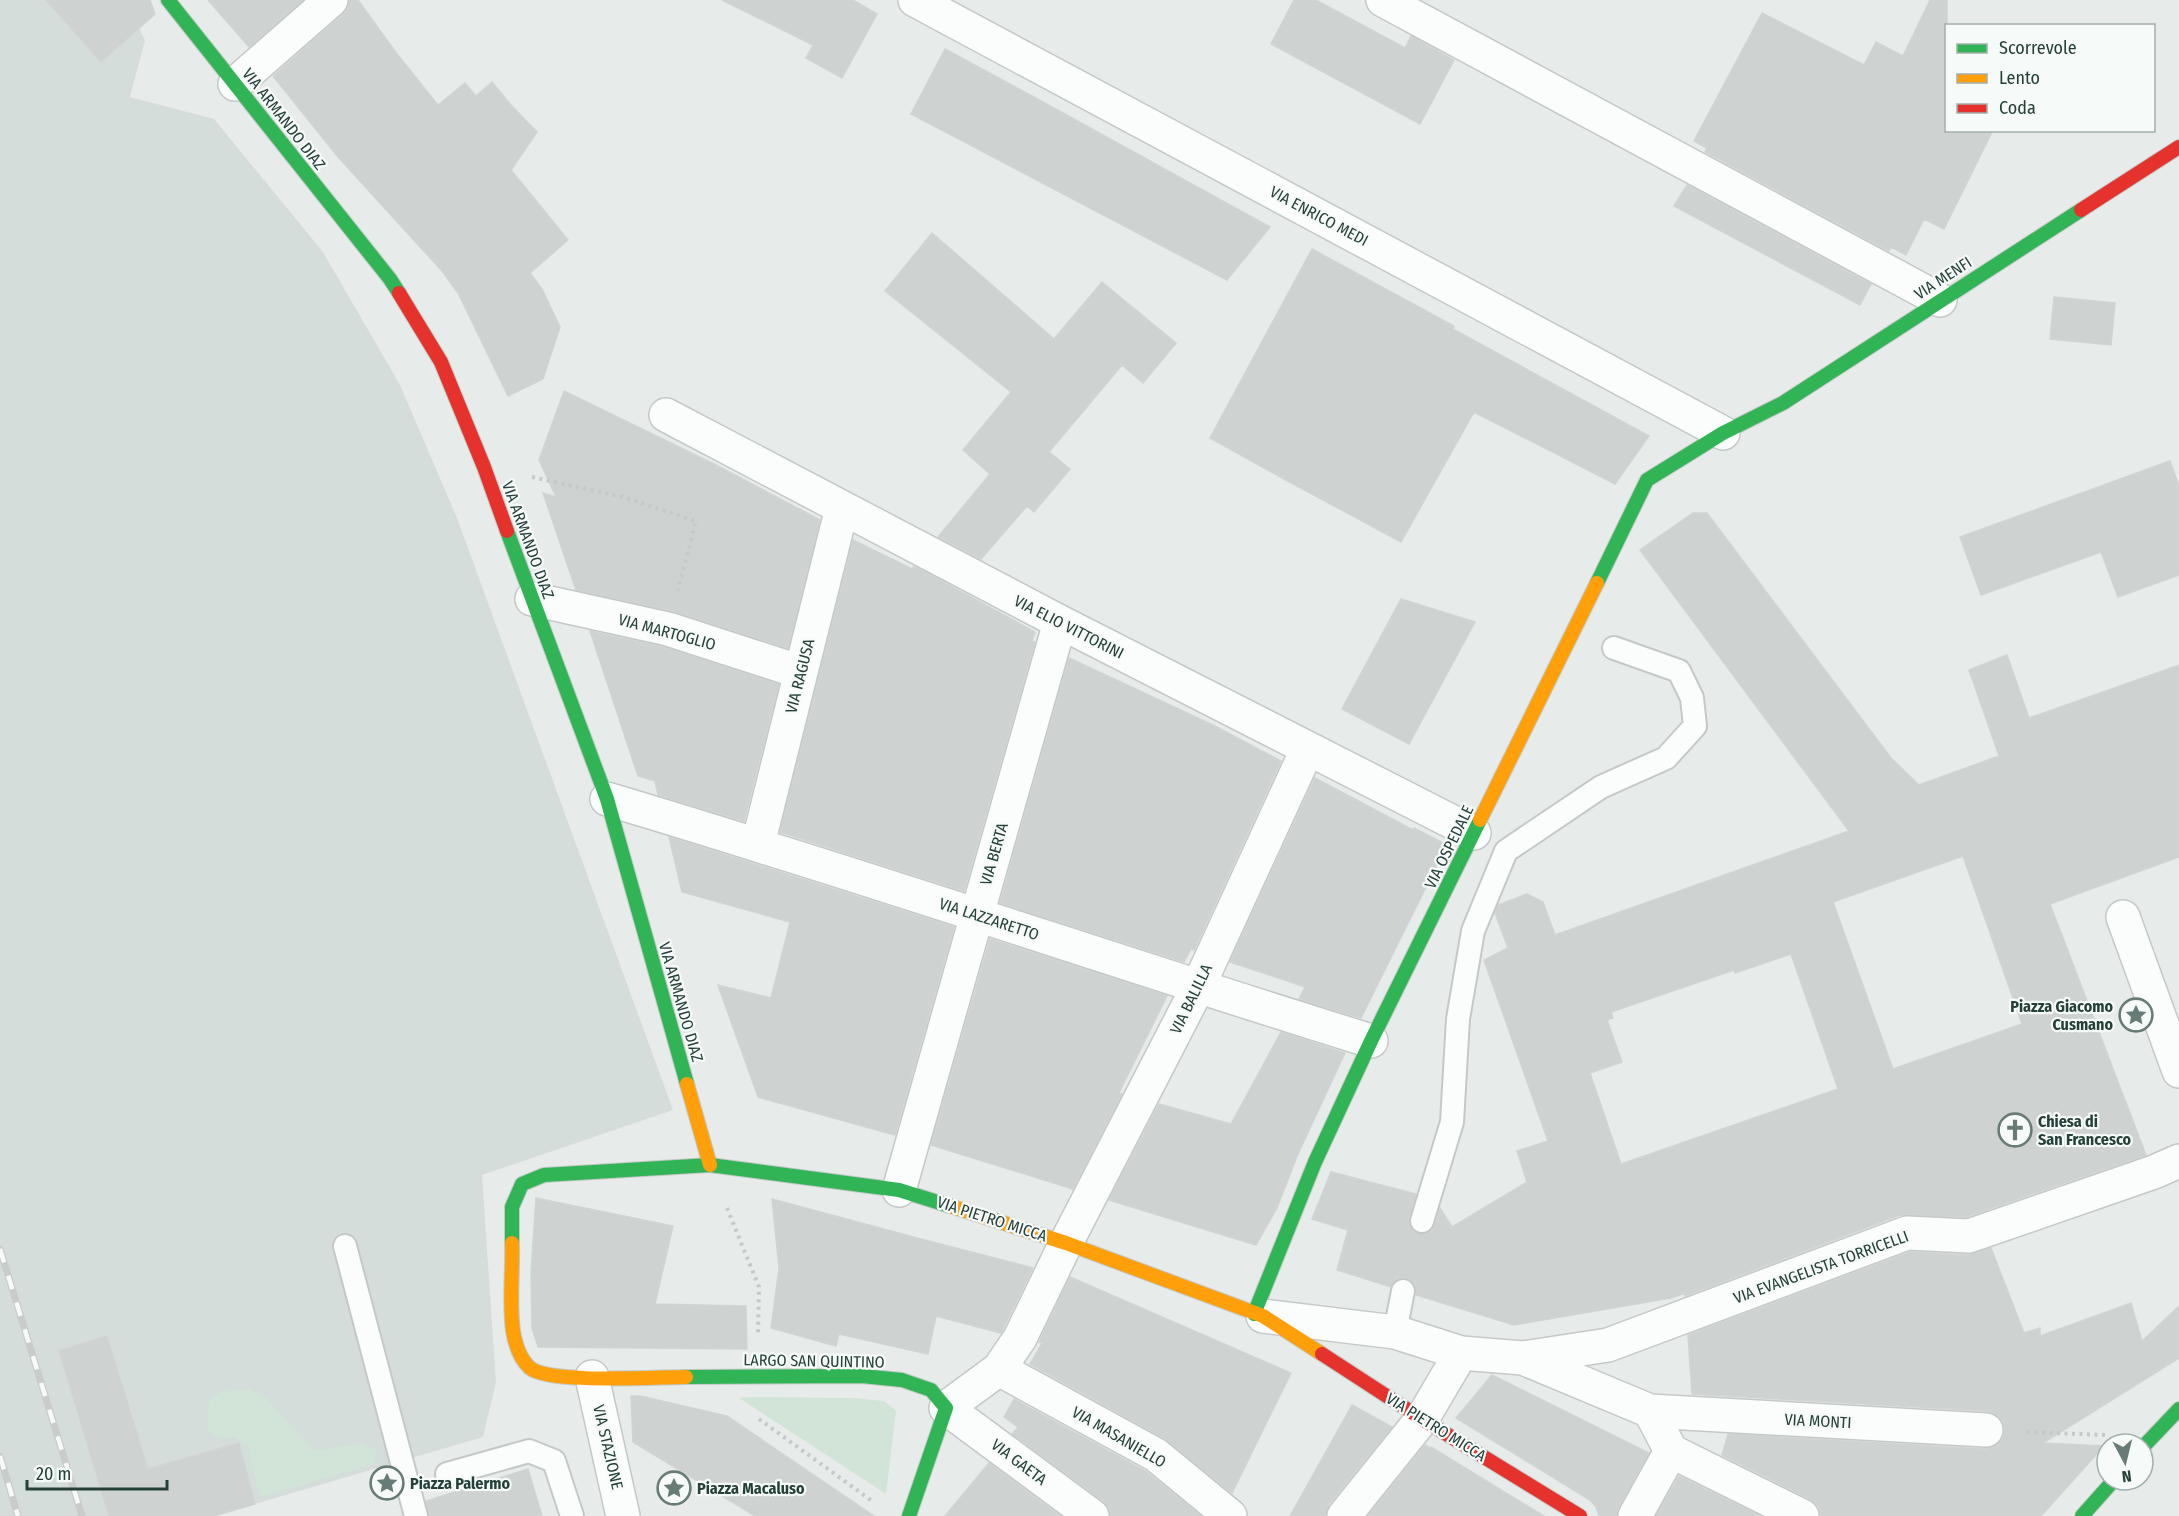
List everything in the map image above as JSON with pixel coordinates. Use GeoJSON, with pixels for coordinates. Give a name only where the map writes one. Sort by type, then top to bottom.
{"type":"FeatureCollection","features":[{"type":"Feature","properties":{"kind":"street","name":"VIA ARMANDO DIAZ"},"geometry":{"type":"LineString","coordinates":[[168,0],[390,279],[441,362],[484,467],[608,799],[710,1165]]}},
{"type":"Feature","properties":{"kind":"street"},"geometry":{"type":"LineString","coordinates":[[235,84],[331,0]]}},
{"type":"Feature","properties":{"kind":"street","name":"VIA ENRICO MEDI"},"geometry":{"type":"LineString","coordinates":[[915,0],[1723,433]]}},
{"type":"Feature","properties":{"kind":"street"},"geometry":{"type":"LineString","coordinates":[[1383,0],[1940,300]]}},
{"type":"Feature","properties":{"kind":"street","name":"VIA MENFI"},"geometry":{"type":"LineString","coordinates":[[1723,433],[1783,404],[2179,147]]}},
{"type":"Feature","properties":{"kind":"street","name":"VIA ELIO VITTORINI"},"geometry":{"type":"LineString","coordinates":[[666,415],[1307,750],[1474,833]]}},
{"type":"Feature","properties":{"kind":"street","name":"VIA OSPEDALE"},"geometry":{"type":"LineString","coordinates":[[1258,1315],[1316,1162],[1371,1041],[1647,480],[1723,433]]}},
{"type":"Feature","properties":{"kind":"street","name":"VIA RAGUSA"},"geometry":{"type":"LineString","coordinates":[[759,844],[842,508]]}},
{"type":"Feature","properties":{"kind":"street","name":"VIA MARTOGLIO"},"geometry":{"type":"LineString","coordinates":[[532,599],[668,629],[801,672]]}},
{"type":"Feature","properties":{"kind":"street","name":"VIA BERTA"},"geometry":{"type":"LineString","coordinates":[[899,1190],[1060,622]]}},
{"type":"Feature","properties":{"kind":"street","name":"VIA BALILLA"},"geometry":{"type":"LineString","coordinates":[[946,1408],[999,1369],[1020,1338],[1065,1243],[1198,987],[1307,750]]}},
{"type":"Feature","properties":{"kind":"street","name":"VIA LAZZARETTO"},"geometry":{"type":"LineString","coordinates":[[608,799],[759,844],[1371,1041]]}},
{"type":"Feature","properties":{"kind":"street"},"geometry":{"type":"LineString","coordinates":[[2123,917],[2179,1071]]}},
{"type":"Feature","properties":{"kind":"street","name":"VIA PIETRO MICCA"},"geometry":{"type":"LineString","coordinates":[[710,1165],[899,1190],[1065,1243],[1258,1315],[1580,1516]]}},
{"type":"Feature","properties":{"kind":"street","name":"LARGO SAN QUINTINO"},"geometry":{"type":"LineString","coordinates":[[710,1165],[544,1175],[522,1184],[512,1207],[513,1320],[517,1349],[530,1369],[538,1374],[592,1377],[862,1376],[902,1380],[931,1390],[946,1408]]}},
{"type":"Feature","properties":{"kind":"street","name":"VIA EVANGELISTA TORRICELLI"},"geometry":{"type":"LineString","coordinates":[[1523,1358],[1608,1344],[1907,1233],[1969,1236],[2167,1166]]}},
{"type":"Feature","properties":{"kind":"street","name":"VIA PIETRO MICCA"},"geometry":{"type":"LineString","coordinates":[[1258,1315],[1395,1332],[1461,1353],[1523,1358]]}},
{"type":"Feature","properties":{"kind":"street"},"geometry":{"type":"LineString","coordinates":[[1360,1511],[1422,1419],[1461,1353]]}},
{"type":"Feature","properties":{"kind":"street","name":"VIA MONTI"},"geometry":{"type":"LineString","coordinates":[[1523,1358],[1650,1411],[1986,1430]]}},
{"type":"Feature","properties":{"kind":"street","name":"VIA MASANIELLO"},"geometry":{"type":"LineString","coordinates":[[999,1369],[1156,1455],[1230,1516]]}},
{"type":"Feature","properties":{"kind":"street","name":"VIA STAZIONE"},"geometry":{"type":"LineString","coordinates":[[592,1377],[623,1516]]}},
{"type":"Feature","properties":{"kind":"street"},"geometry":{"type":"LineString","coordinates":[[909,1516],[946,1408]]}},
{"type":"Feature","properties":{"kind":"street","name":"VIA GAETA"},"geometry":{"type":"LineString","coordinates":[[946,1408],[1092,1516]]}},
{"type":"Feature","properties":{"kind":"street"},"geometry":{"type":"LineString","coordinates":[[2155,1435],[2179,1409]]}},
{"type":"Feature","properties":{"kind":"street"},"geometry":{"type":"LineString","coordinates":[[1650,1411],[1671,1451],[1802,1516]]}},
{"type":"Feature","properties":{"kind":"street"},"geometry":{"type":"LineString","coordinates":[[1635,1516],[1671,1451]]}},
{"type":"Feature","properties":{"kind":"street"},"geometry":{"type":"LineString","coordinates":[[2082,1516],[2103,1492]]}},
{"type":"Feature","properties":{"kind":"lane"},"geometry":{"type":"LineString","coordinates":[[1422,1221],[1452,1122],[1458,1018],[1473,931],[1506,851],[1601,787],[1666,758],[1695,726],[1692,698],[1679,671],[1614,648]]}},
{"type":"Feature","properties":{"kind":"lane"},"geometry":{"type":"LineString","coordinates":[[1474,833],[1506,851]]}},
{"type":"Feature","properties":{"kind":"lane"},"geometry":{"type":"LineString","coordinates":[[345,1246],[416,1516]]}},
{"type":"Feature","properties":{"kind":"lane"},"geometry":{"type":"LineString","coordinates":[[1395,1332],[1403,1291]]}},
{"type":"Feature","properties":{"kind":"lane"},"geometry":{"type":"LineString","coordinates":[[447,1474],[529,1451],[554,1461],[572,1516]]}},
{"type":"Feature","properties":{"kind":"path"},"geometry":{"type":"LineString","coordinates":[[484,467],[623,497],[696,521],[668,629]]}},
{"type":"Feature","properties":{"kind":"path"},"geometry":{"type":"LineString","coordinates":[[710,1165],[759,1287],[759,1376]]}},
{"type":"Feature","properties":{"kind":"path"},"geometry":{"type":"LineString","coordinates":[[757,1418],[874,1502],[909,1516]]}},
{"type":"Feature","properties":{"kind":"path"},"geometry":{"type":"LineString","coordinates":[[1986,1430],[2095,1438]]}},
{"type":"Feature","properties":{"kind":"shaded area"},"geometry":{"type":"Polygon","coordinates":[[[0,0],[116,0],[138,26],[145,40],[130,97],[214,119],[323,252],[400,385],[457,518],[673,1110],[482,1175],[496,1382],[483,1437],[214,1516],[0,1516],[0,0]]]}},
{"type":"Feature","properties":{"kind":"green space"},"geometry":{"type":"Polygon","coordinates":[[[248,1389],[266,1398],[314,1451],[362,1443],[377,1451],[374,1464],[261,1497],[254,1477],[248,1445],[234,1437],[219,1437],[207,1430],[209,1401],[220,1392],[248,1389]]]}},
{"type":"Feature","properties":{"kind":"green space"},"geometry":{"type":"Polygon","coordinates":[[[739,1398],[853,1398],[884,1401],[896,1411],[886,1494],[739,1398]]]}},
{"type":"Feature","properties":{"kind":"building"},"geometry":{"type":"Polygon","coordinates":[[[46,0],[150,0],[155,14],[101,62],[46,0]]]}},
{"type":"Feature","properties":{"kind":"building"},"geometry":{"type":"Polygon","coordinates":[[[208,0],[303,0],[249,47],[208,0]]]}},
{"type":"Feature","properties":{"kind":"building"},"geometry":{"type":"Polygon","coordinates":[[[349,0],[358,0],[438,105],[465,83],[476,96],[492,82],[537,132],[511,170],[568,240],[530,273],[542,289],[560,327],[543,379],[508,396],[458,293],[442,271],[338,157],[273,76],[343,14],[348,7],[349,0]]]}},
{"type":"Feature","properties":{"kind":"building"},"geometry":{"type":"Polygon","coordinates":[[[722,0],[853,0],[877,14],[842,78],[806,58],[813,45],[722,0]]]}},
{"type":"Feature","properties":{"kind":"building"},"geometry":{"type":"Polygon","coordinates":[[[1294,0],[1316,0],[1405,48],[1411,36],[1454,60],[1420,124],[1271,44],[1294,0]]]}},
{"type":"Feature","properties":{"kind":"building"},"geometry":{"type":"Polygon","coordinates":[[[1930,0],[1947,0],[1945,132],[1992,132],[1944,229],[1924,219],[1906,255],[1891,247],[1889,251],[1705,152],[1707,148],[1694,141],[1762,13],[1864,65],[1876,42],[1903,56],[1930,0]]]}},
{"type":"Feature","properties":{"kind":"building"},"geometry":{"type":"Polygon","coordinates":[[[945,49],[1270,227],[1227,280],[911,114],[945,49]]]}},
{"type":"Feature","properties":{"kind":"building"},"geometry":{"type":"Polygon","coordinates":[[[1687,185],[1871,284],[1860,305],[1674,206],[1687,185]]]}},
{"type":"Feature","properties":{"kind":"building"},"geometry":{"type":"Polygon","coordinates":[[[932,233],[1054,339],[1102,282],[1176,343],[1143,383],[1122,365],[1049,452],[1070,469],[1034,512],[1027,506],[981,559],[938,537],[990,474],[963,450],[1011,392],[885,291],[932,233]]]}},
{"type":"Feature","properties":{"kind":"building"},"geometry":{"type":"Polygon","coordinates":[[[1312,249],[1649,436],[1615,484],[1474,412],[1401,542],[1210,438],[1312,249]]]}},
{"type":"Feature","properties":{"kind":"building"},"geometry":{"type":"Polygon","coordinates":[[[2054,297],[2115,303],[2111,345],[2050,339],[2054,297]]]}},
{"type":"Feature","properties":{"kind":"building"},"geometry":{"type":"Polygon","coordinates":[[[564,391],[718,466],[820,520],[788,648],[672,611],[576,590],[543,493],[556,497],[539,460],[564,391]]]}},
{"type":"Feature","properties":{"kind":"building"},"geometry":{"type":"Polygon","coordinates":[[[2170,461],[2179,486],[2179,575],[2118,597],[2101,552],[1981,595],[1960,537],[2170,461]]]}},
{"type":"Feature","properties":{"kind":"building"},"geometry":{"type":"Polygon","coordinates":[[[1693,513],[1707,513],[1891,758],[1919,785],[1999,756],[1969,670],[2007,655],[2029,718],[2179,665],[2179,857],[2050,904],[2146,1155],[1966,1217],[1900,1215],[1685,1296],[1685,1293],[1671,1298],[1514,1325],[1416,1295],[1416,1286],[1406,1278],[1398,1278],[1391,1287],[1337,1270],[1348,1230],[1312,1219],[1331,1172],[1416,1194],[1409,1223],[1413,1231],[1424,1234],[1431,1231],[1435,1225],[1440,1208],[1452,1227],[1527,1182],[1517,1151],[1548,1141],[1484,960],[1508,948],[1495,913],[1498,905],[1527,894],[1543,902],[1555,935],[1849,831],[1640,550],[1693,513]],[[1963,856],[1833,902],[1893,1069],[2022,1024],[1963,856]],[[1791,954],[1735,973],[1734,970],[1611,1012],[1613,1018],[1607,1020],[1622,1062],[1590,1073],[1621,1164],[1838,1089],[1791,954]]]}},
{"type":"Feature","properties":{"kind":"building"},"geometry":{"type":"Polygon","coordinates":[[[853,540],[912,569],[914,566],[1035,632],[1032,641],[1035,642],[964,891],[780,832],[853,540]]]}},
{"type":"Feature","properties":{"kind":"building"},"geometry":{"type":"Polygon","coordinates":[[[1401,599],[1475,622],[1409,744],[1342,709],[1401,599]]]}},
{"type":"Feature","properties":{"kind":"building"},"geometry":{"type":"Polygon","coordinates":[[[590,631],[663,647],[779,684],[744,821],[658,795],[655,781],[638,776],[590,631]]]}},
{"type":"Feature","properties":{"kind":"building"},"geometry":{"type":"Polygon","coordinates":[[[1069,658],[1215,726],[1281,761],[1194,950],[1191,949],[1184,962],[1000,903],[1069,658]]]}},
{"type":"Feature","properties":{"kind":"building"},"geometry":{"type":"Polygon","coordinates":[[[1315,778],[1413,830],[1414,828],[1447,845],[1361,1018],[1299,999],[1305,987],[1230,962],[1315,778]]]}},
{"type":"Feature","properties":{"kind":"building"},"geometry":{"type":"Polygon","coordinates":[[[669,837],[954,927],[895,1135],[758,1097],[718,985],[771,998],[790,922],[682,892],[669,837]]]}},
{"type":"Feature","properties":{"kind":"building"},"geometry":{"type":"Polygon","coordinates":[[[990,939],[1167,996],[1119,1093],[1122,1094],[1073,1189],[931,1145],[990,939]]]}},
{"type":"Feature","properties":{"kind":"building"},"geometry":{"type":"Polygon","coordinates":[[[1281,1032],[1345,1053],[1298,1154],[1277,1208],[1256,1245],[1109,1200],[1159,1104],[1231,1124],[1281,1032]]]}},
{"type":"Feature","properties":{"kind":"building"},"geometry":{"type":"Polygon","coordinates":[[[536,1198],[673,1226],[655,1304],[746,1306],[747,1349],[538,1347],[532,1328],[531,1272],[536,1198]]]}},
{"type":"Feature","properties":{"kind":"building"},"geometry":{"type":"Polygon","coordinates":[[[772,1199],[1033,1268],[1001,1333],[936,1316],[928,1354],[839,1334],[836,1346],[771,1328],[779,1268],[772,1199]]]}},
{"type":"Feature","properties":{"kind":"building"},"geometry":{"type":"Polygon","coordinates":[[[1991,1248],[2024,1333],[2040,1328],[2040,1336],[2131,1303],[2142,1341],[2179,1306],[2179,1358],[2043,1443],[2095,1446],[2095,1456],[2041,1516],[1821,1516],[1818,1506],[1810,1499],[1722,1455],[1728,1434],[1985,1449],[1995,1446],[2002,1440],[2005,1432],[2003,1422],[1997,1415],[1987,1411],[1692,1394],[1688,1335],[1910,1252],[1968,1255],[1991,1248]]]}},
{"type":"Feature","properties":{"kind":"building"},"geometry":{"type":"Polygon","coordinates":[[[1070,1277],[1291,1373],[1232,1493],[1165,1439],[1030,1364],[1042,1343],[1039,1342],[1070,1277]]]}},
{"type":"Feature","properties":{"kind":"building"},"geometry":{"type":"Polygon","coordinates":[[[107,1336],[148,1469],[239,1443],[255,1504],[214,1516],[109,1516],[59,1351],[107,1336]]]}},
{"type":"Feature","properties":{"kind":"building"},"geometry":{"type":"Polygon","coordinates":[[[1492,1375],[1649,1453],[1616,1516],[1599,1516],[1590,1500],[1456,1418],[1492,1375]]]}},
{"type":"Feature","properties":{"kind":"building"},"geometry":{"type":"Polygon","coordinates":[[[631,1396],[640,1396],[727,1416],[874,1516],[755,1516],[633,1442],[631,1396]]]}},
{"type":"Feature","properties":{"kind":"building"},"geometry":{"type":"Polygon","coordinates":[[[1014,1399],[1145,1471],[1201,1516],[1110,1516],[1109,1508],[1103,1501],[1012,1434],[1018,1427],[1004,1417],[1014,1399]]]}},
{"type":"Feature","properties":{"kind":"building"},"geometry":{"type":"Polygon","coordinates":[[[1352,1405],[1392,1427],[1329,1504],[1326,1516],[1290,1516],[1352,1405]]]}},
{"type":"Feature","properties":{"kind":"building"},"geometry":{"type":"Polygon","coordinates":[[[1425,1445],[1431,1447],[1544,1516],[1368,1516],[1425,1445]]]}},
{"type":"Feature","properties":{"kind":"building"},"geometry":{"type":"Polygon","coordinates":[[[989,1463],[1060,1516],[945,1516],[989,1463]]]}},
{"type":"Feature","properties":{"kind":"building"},"geometry":{"type":"Polygon","coordinates":[[[528,1469],[542,1516],[429,1516],[426,1501],[528,1469]]]}},
{"type":"Feature","properties":{"kind":"building"},"geometry":{"type":"Polygon","coordinates":[[[1679,1476],[1760,1516],[1656,1516],[1679,1476]]]}},
{"type":"Feature","properties":{"kind":"railway"},"geometry":{"type":"LineString","coordinates":[[0,1249],[82,1516]]}},
{"type":"Feature","properties":{"kind":"railway"},"geometry":{"type":"LineString","coordinates":[[0,1456],[18,1516]]}},
{"type":"Feature","properties":{"kind":"traffic: fast"},"geometry":{"type":"LineString","coordinates":[[168,0],[399,293]]}},
{"type":"Feature","properties":{"kind":"traffic: fast"},"geometry":{"type":"LineString","coordinates":[[1597,583],[1647,480],[1723,433],[1783,403],[2081,210]]}},
{"type":"Feature","properties":{"kind":"traffic: fast"},"geometry":{"type":"LineString","coordinates":[[507,531],[607,799],[687,1084]]}},
{"type":"Feature","properties":{"kind":"traffic: fast"},"geometry":{"type":"LineString","coordinates":[[1254,1314],[1315,1162],[1371,1041],[1480,820]]}},
{"type":"Feature","properties":{"kind":"traffic: fast"},"geometry":{"type":"LineString","coordinates":[[512,1243],[512,1207],[522,1184],[544,1175],[710,1165],[899,1190],[950,1206]]}},
{"type":"Feature","properties":{"kind":"traffic: fast"},"geometry":{"type":"LineString","coordinates":[[686,1377],[862,1376],[902,1380],[931,1390],[946,1408],[909,1516]]}},
{"type":"Feature","properties":{"kind":"traffic: fast"},"geometry":{"type":"LineString","coordinates":[[2155,1434],[2179,1409]]}},
{"type":"Feature","properties":{"kind":"traffic: fast"},"geometry":{"type":"LineString","coordinates":[[2082,1516],[2103,1492]]}},
{"type":"Feature","properties":{"kind":"traffic: slow"},"geometry":{"type":"LineString","coordinates":[[1480,820],[1597,583]]}},
{"type":"Feature","properties":{"kind":"traffic: slow"},"geometry":{"type":"LineString","coordinates":[[687,1084],[710,1165]]}},
{"type":"Feature","properties":{"kind":"traffic: slow"},"geometry":{"type":"LineString","coordinates":[[950,1206],[1066,1243],[1263,1316],[1322,1354]]}},
{"type":"Feature","properties":{"kind":"traffic: slow"},"geometry":{"type":"LineString","coordinates":[[512,1243],[513,1331],[518,1351],[530,1368],[541,1373],[580,1378],[686,1377]]}},
{"type":"Feature","properties":{"kind":"traffic: jam"},"geometry":{"type":"LineString","coordinates":[[2081,210],[2179,147]]}},
{"type":"Feature","properties":{"kind":"traffic: jam"},"geometry":{"type":"LineString","coordinates":[[399,293],[441,362],[484,467],[507,531]]}},
{"type":"Feature","properties":{"kind":"traffic: jam"},"geometry":{"type":"LineString","coordinates":[[1322,1354],[1422,1419],[1580,1516]]}},
{"type":"Feature","properties":{"kind":"place","name":"Piazza Giacomo Cusmano"},"geometry":{"type":"Point","coordinates":[2136,1015]}},
{"type":"Feature","properties":{"kind":"place","name":"Chiesa di San Francesco"},"geometry":{"type":"Point","coordinates":[2015,1130]}},
{"type":"Feature","properties":{"kind":"place","name":"Piazza Palermo"},"geometry":{"type":"Point","coordinates":[387,1483]}},
{"type":"Feature","properties":{"kind":"place","name":"Piazza Macaluso"},"geometry":{"type":"Point","coordinates":[674,1488]}}]}
